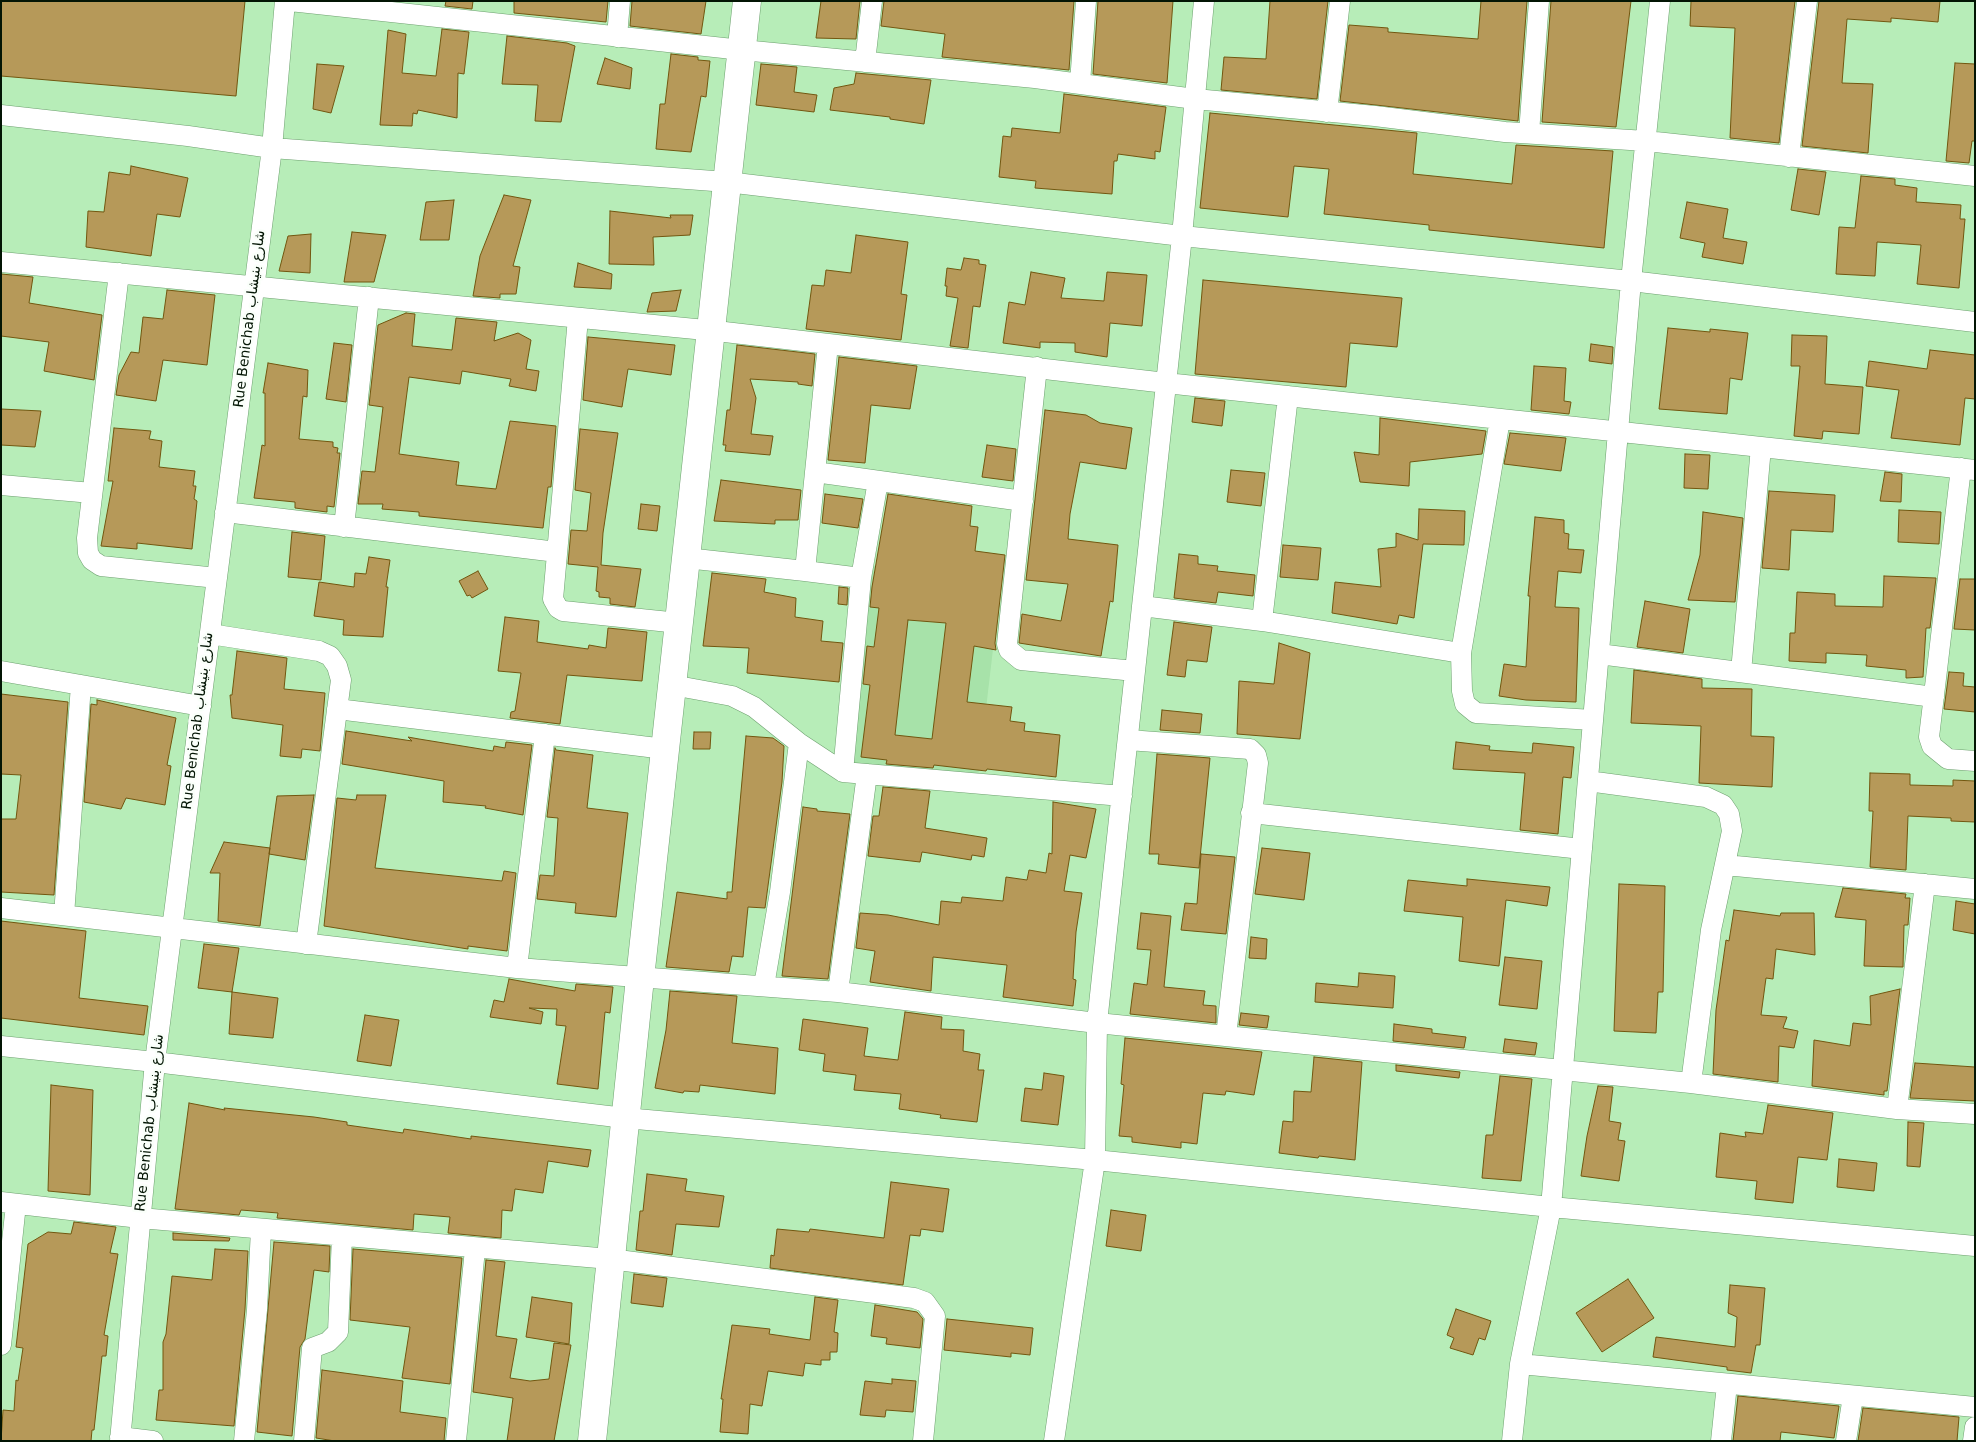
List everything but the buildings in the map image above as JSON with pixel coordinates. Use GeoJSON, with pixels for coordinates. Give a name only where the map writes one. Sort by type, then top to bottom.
{"type":"FeatureCollection","features":[{"type":"Feature","properties":{"kind":"street","name":"Rue Benichab شارع بنيشاب"},"geometry":{"type":"LineString","coordinates":[[120,1439],[155,1062],[272,148],[285,1]]}},
{"type":"Feature","properties":{"kind":"street"},"geometry":{"type":"LineString","coordinates":[[290,1],[410,8],[616,37],[1080,84],[1195,99],[1529,134],[1646,142],[1975,176]]}},
{"type":"Feature","properties":{"kind":"street"},"geometry":{"type":"LineString","coordinates":[[616,37],[620,1]]}},
{"type":"Feature","properties":{"kind":"street"},"geometry":{"type":"LineString","coordinates":[[592,1441],[640,978],[747,1]]}},
{"type":"Feature","properties":{"kind":"street"},"geometry":{"type":"LineString","coordinates":[[865,62],[872,1]]}},
{"type":"Feature","properties":{"kind":"street"},"geometry":{"type":"LineString","coordinates":[[1080,84],[1086,1]]}},
{"type":"Feature","properties":{"kind":"street"},"geometry":{"type":"LineString","coordinates":[[1054,1441],[1095,1160],[1097,1023],[1182,236],[1204,1]]}},
{"type":"Feature","properties":{"kind":"street"},"geometry":{"type":"LineString","coordinates":[[1328,112],[1340,1]]}},
{"type":"Feature","properties":{"kind":"street"},"geometry":{"type":"LineString","coordinates":[[1529,134],[1539,1]]}},
{"type":"Feature","properties":{"kind":"street"},"geometry":{"type":"LineString","coordinates":[[1512,1441],[1520,1364],[1551,1207],[1561,1071],[1618,431],[1660,1]]}},
{"type":"Feature","properties":{"kind":"street"},"geometry":{"type":"LineString","coordinates":[[1789,157],[1807,1]]}},
{"type":"Feature","properties":{"kind":"street"},"geometry":{"type":"LineString","coordinates":[[1,115],[188,136],[272,148],[727,182],[1182,236],[1632,281],[1975,322]]}},
{"type":"Feature","properties":{"kind":"street"},"geometry":{"type":"LineString","coordinates":[[1,262],[254,285],[711,331],[1288,396],[1968,469],[1929,737],[1932,746],[1948,758],[1975,761]]}},
{"type":"Feature","properties":{"kind":"street"},"geometry":{"type":"LineString","coordinates":[[118,273],[87,538],[88,554],[92,560],[102,566],[217,578]]}},
{"type":"Feature","properties":{"kind":"street"},"geometry":{"type":"LineString","coordinates":[[344,527],[369,297]]}},
{"type":"Feature","properties":{"kind":"street"},"geometry":{"type":"LineString","coordinates":[[578,318],[553,599],[558,608],[679,623]]}},
{"type":"Feature","properties":{"kind":"street"},"geometry":{"type":"LineString","coordinates":[[804,570],[828,344]]}},
{"type":"Feature","properties":{"kind":"street"},"geometry":{"type":"LineString","coordinates":[[1037,367],[1007,644],[1009,650],[1020,660],[1135,671]]}},
{"type":"Feature","properties":{"kind":"street"},"geometry":{"type":"LineString","coordinates":[[1262,621],[1288,396]]}},
{"type":"Feature","properties":{"kind":"street"},"geometry":{"type":"LineString","coordinates":[[1500,419],[1461,653],[1462,691],[1465,704],[1471,711],[1476,713],[1593,720]]}},
{"type":"Feature","properties":{"kind":"street"},"geometry":{"type":"LineString","coordinates":[[1741,672],[1761,446]]}},
{"type":"Feature","properties":{"kind":"street"},"geometry":{"type":"LineString","coordinates":[[815,472],[1023,501]]}},
{"type":"Feature","properties":{"kind":"street"},"geometry":{"type":"LineString","coordinates":[[843,772],[861,578],[878,481]]}},
{"type":"Feature","properties":{"kind":"street"},"geometry":{"type":"LineString","coordinates":[[1,485],[92,493]]}},
{"type":"Feature","properties":{"kind":"street"},"geometry":{"type":"LineString","coordinates":[[225,512],[557,552]]}},
{"type":"Feature","properties":{"kind":"street"},"geometry":{"type":"LineString","coordinates":[[686,558],[861,578]]}},
{"type":"Feature","properties":{"kind":"street"},"geometry":{"type":"LineString","coordinates":[[1142,606],[1262,621],[1461,653]]}},
{"type":"Feature","properties":{"kind":"street"},"geometry":{"type":"LineString","coordinates":[[210,634],[319,652],[330,656],[337,666],[341,680],[306,944]]}},
{"type":"Feature","properties":{"kind":"street"},"geometry":{"type":"LineString","coordinates":[[1599,654],[1934,697]]}},
{"type":"Feature","properties":{"kind":"street"},"geometry":{"type":"LineString","coordinates":[[1,671],[201,706]]}},
{"type":"Feature","properties":{"kind":"street"},"geometry":{"type":"LineString","coordinates":[[64,915],[81,685]]}},
{"type":"Feature","properties":{"kind":"street"},"geometry":{"type":"LineString","coordinates":[[672,685],[732,696],[754,707],[800,743],[843,772],[1122,796]]}},
{"type":"Feature","properties":{"kind":"street"},"geometry":{"type":"LineString","coordinates":[[337,709],[665,749]]}},
{"type":"Feature","properties":{"kind":"street"},"geometry":{"type":"LineString","coordinates":[[517,968],[544,734]]}},
{"type":"Feature","properties":{"kind":"street"},"geometry":{"type":"LineString","coordinates":[[1128,740],[1250,749],[1253,751],[1258,763],[1226,1036]]}},
{"type":"Feature","properties":{"kind":"street"},"geometry":{"type":"LineString","coordinates":[[764,986],[780,892],[800,743]]}},
{"type":"Feature","properties":{"kind":"street"},"geometry":{"type":"LineString","coordinates":[[838,992],[867,774]]}},
{"type":"Feature","properties":{"kind":"street"},"geometry":{"type":"LineString","coordinates":[[1588,781],[1706,796],[1723,805],[1729,814],[1732,831],[1711,930],[1691,1083]]}},
{"type":"Feature","properties":{"kind":"street"},"geometry":{"type":"LineString","coordinates":[[1251,812],[1582,849]]}},
{"type":"Feature","properties":{"kind":"street"},"geometry":{"type":"LineString","coordinates":[[1724,865],[1975,889]]}},
{"type":"Feature","properties":{"kind":"street"},"geometry":{"type":"LineString","coordinates":[[1897,1109],[1925,884]]}},
{"type":"Feature","properties":{"kind":"street"},"geometry":{"type":"LineString","coordinates":[[1,908],[517,968],[838,992],[1097,1023],[1691,1083],[1897,1109],[1975,1114]]}},
{"type":"Feature","properties":{"kind":"street"},"geometry":{"type":"LineString","coordinates":[[1,1046],[155,1062],[625,1118],[1095,1160],[1551,1207],[1975,1246]]}},
{"type":"Feature","properties":{"kind":"street"},"geometry":{"type":"LineString","coordinates":[[1,1345],[8,1203],[140,1218],[475,1249],[610,1259],[914,1298],[925,1302],[932,1309],[935,1324],[923,1441]]}},
{"type":"Feature","properties":{"kind":"street"},"geometry":{"type":"LineString","coordinates":[[244,1441],[257,1310],[261,1229]]}},
{"type":"Feature","properties":{"kind":"street"},"geometry":{"type":"LineString","coordinates":[[304,1441],[312,1348],[328,1342],[338,1332],[342,1236]]}},
{"type":"Feature","properties":{"kind":"street"},"geometry":{"type":"LineString","coordinates":[[456,1441],[475,1249]]}},
{"type":"Feature","properties":{"kind":"street"},"geometry":{"type":"LineString","coordinates":[[1520,1364],[1975,1407]]}},
{"type":"Feature","properties":{"kind":"street"},"geometry":{"type":"LineString","coordinates":[[1721,1441],[1728,1384]]}},
{"type":"Feature","properties":{"kind":"street"},"geometry":{"type":"LineString","coordinates":[[1846,1441],[1853,1396]]}},
{"type":"Feature","properties":{"kind":"street"},"geometry":{"type":"LineString","coordinates":[[1973,1441],[1975,1427]]}},
{"type":"Feature","properties":{"kind":"street"},"geometry":{"type":"LineString","coordinates":[[120,1439],[154,1441]]}},
{"type":"Feature","properties":{"kind":"shaded area"},"geometry":{"type":"Polygon","coordinates":[[[865,565],[1001,581],[978,777],[842,762],[865,565]]]}}]}
